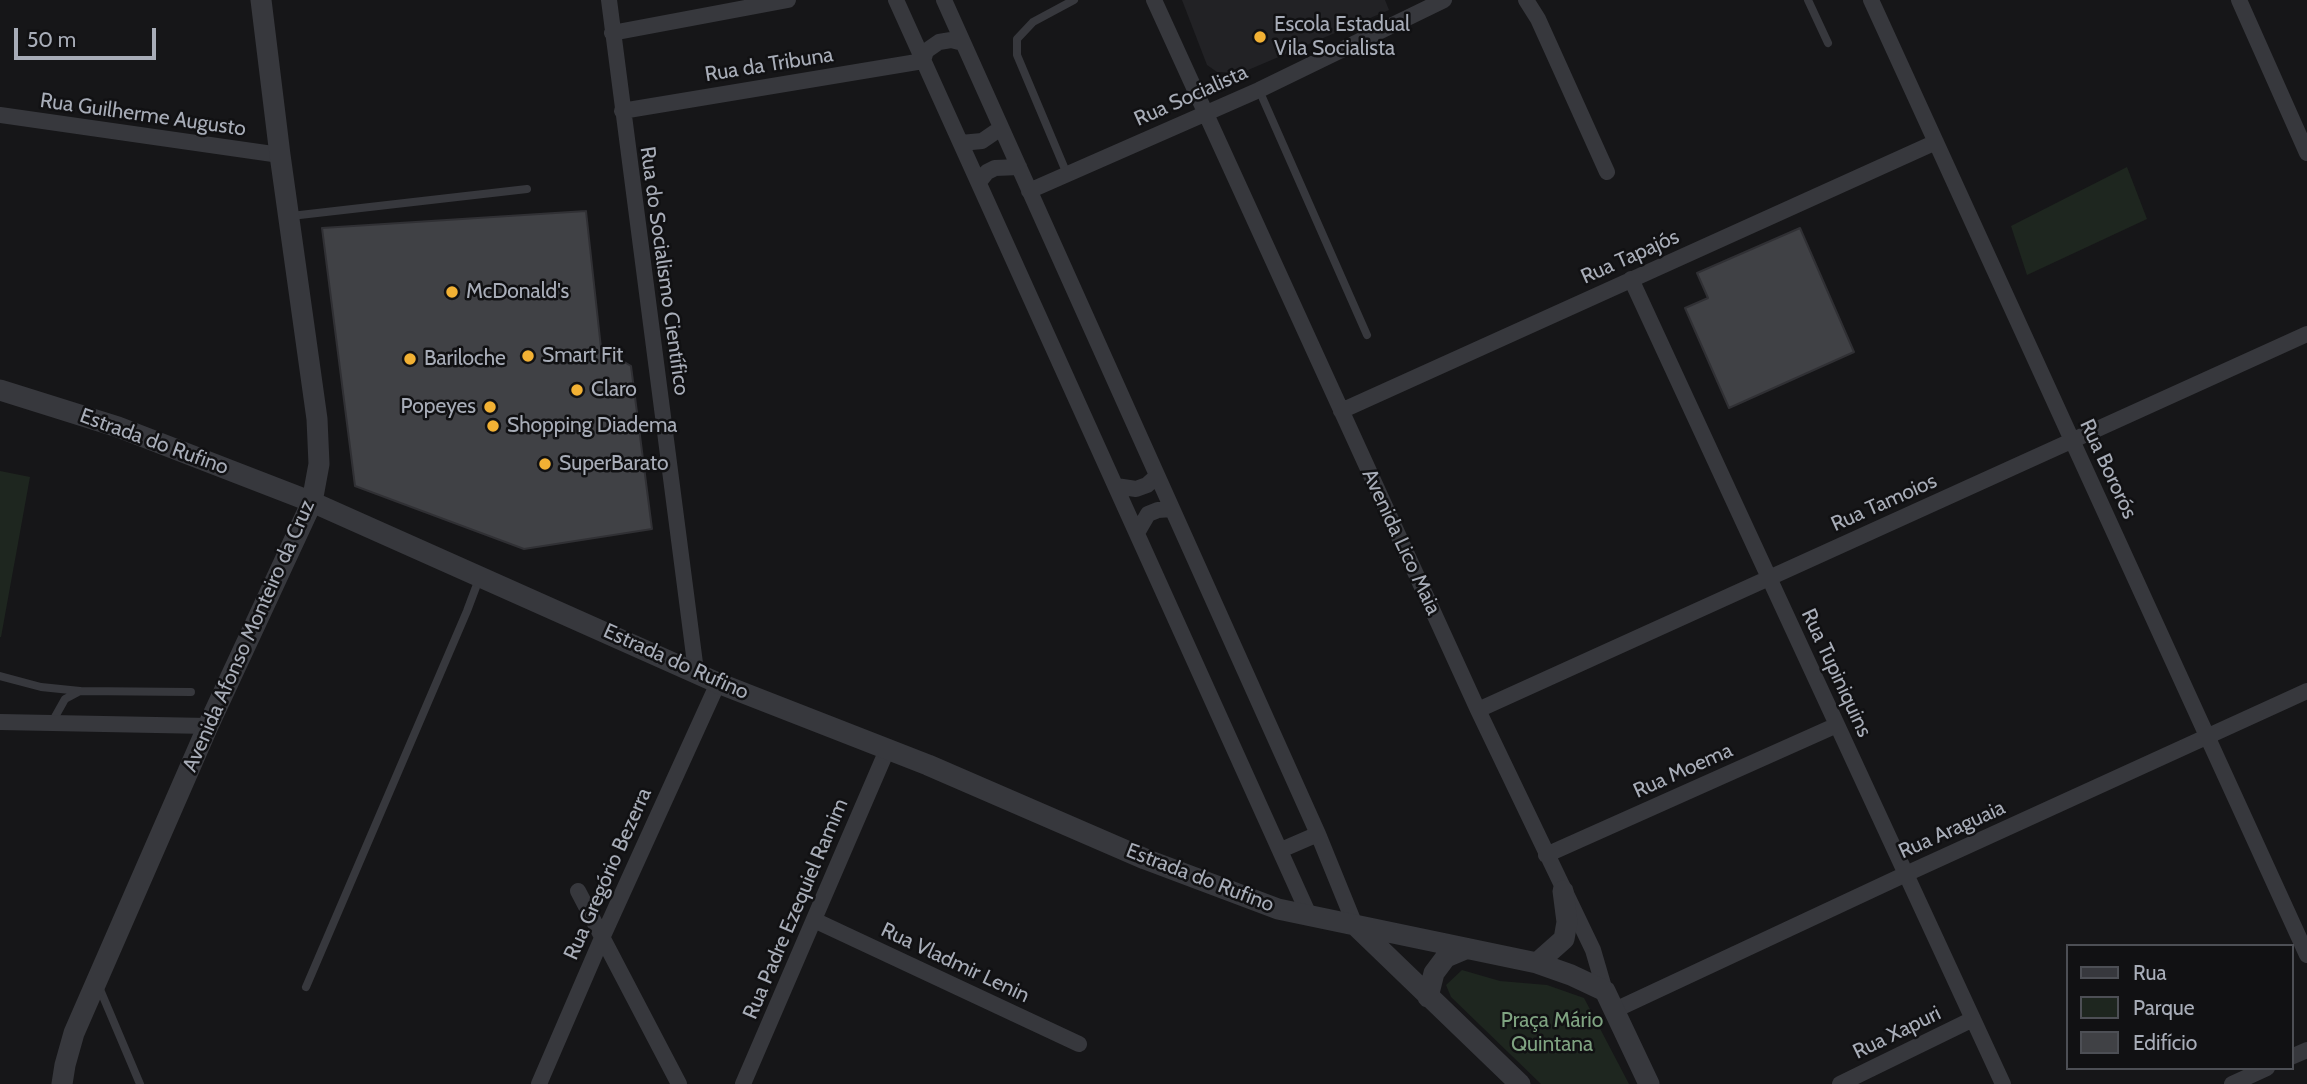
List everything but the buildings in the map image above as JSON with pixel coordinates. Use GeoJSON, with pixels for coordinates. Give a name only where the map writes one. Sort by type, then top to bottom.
{"type":"FeatureCollection","features":[{"type":"Feature","properties":{"kind":"street","name":"Avenida Afonso Monteiro da Cruz"},"geometry":{"type":"LineString","coordinates":[[62,1084],[74,1032],[208,726],[312,502],[319,464],[317,419],[261,0]]}},
{"type":"Feature","properties":{"kind":"street","name":"Rua do Socialismo Científico"},"geometry":{"type":"LineString","coordinates":[[609,0],[696,671]]}},
{"type":"Feature","properties":{"kind":"street"},"geometry":{"type":"LineString","coordinates":[[612,33],[788,0]]}},
{"type":"Feature","properties":{"kind":"street"},"geometry":{"type":"LineString","coordinates":[[896,0],[1309,915]]}},
{"type":"Feature","properties":{"kind":"street"},"geometry":{"type":"LineString","coordinates":[[944,0],[1318,834],[1355,925],[1520,1084]]}},
{"type":"Feature","properties":{"kind":"street","name":"Avenida Lico Maia"},"geometry":{"type":"LineString","coordinates":[[1154,0],[1478,710],[1593,950],[1610,1001],[1649,1084]]}},
{"type":"Feature","properties":{"kind":"street","name":"Rua Socialista"},"geometry":{"type":"LineString","coordinates":[[1030,191],[1259,90],[1444,0]]}},
{"type":"Feature","properties":{"kind":"street"},"geometry":{"type":"LineString","coordinates":[[1526,0],[1538,19],[1607,172]]}},
{"type":"Feature","properties":{"kind":"street","name":"Rua Bororós"},"geometry":{"type":"LineString","coordinates":[[1871,0],[2307,955]]}},
{"type":"Feature","properties":{"kind":"street"},"geometry":{"type":"LineString","coordinates":[[2242,1],[2307,153]]}},
{"type":"Feature","properties":{"kind":"street"},"geometry":{"type":"LineString","coordinates":[[923,61],[926,51],[939,42],[951,40],[963,43]]}},
{"type":"Feature","properties":{"kind":"street","name":"Rua da Tribuna"},"geometry":{"type":"LineString","coordinates":[[622,111],[923,61]]}},
{"type":"Feature","properties":{"kind":"street","name":"Rua Guilherme Augusto"},"geometry":{"type":"LineString","coordinates":[[0,115],[280,155]]}},
{"type":"Feature","properties":{"kind":"street"},"geometry":{"type":"LineString","coordinates":[[961,143],[982,141],[1001,128]]}},
{"type":"Feature","properties":{"kind":"street","name":"Rua Tapajós"},"geometry":{"type":"LineString","coordinates":[[1341,411],[1936,142]]}},
{"type":"Feature","properties":{"kind":"street"},"geometry":{"type":"LineString","coordinates":[[978,182],[995,168],[1019,167]]}},
{"type":"Feature","properties":{"kind":"street","name":"Rua Tupiniquins"},"geometry":{"type":"LineString","coordinates":[[1631,279],[2003,1084]]}},
{"type":"Feature","properties":{"kind":"street","name":"Rua Tamoios"},"geometry":{"type":"LineString","coordinates":[[1478,710],[2307,334]]}},
{"type":"Feature","properties":{"kind":"street","name":"Estrada do Rufino"},"geometry":{"type":"LineString","coordinates":[[0,390],[118,427],[312,502],[718,682],[928,765],[1145,859],[1279,909],[1536,963],[1572,975],[1610,1001]]}},
{"type":"Feature","properties":{"kind":"street"},"geometry":{"type":"LineString","coordinates":[[1116,486],[1136,489],[1147,485],[1157,476]]}},
{"type":"Feature","properties":{"kind":"street"},"geometry":{"type":"LineString","coordinates":[[1137,533],[1148,514],[1172,509]]}},
{"type":"Feature","properties":{"kind":"street","name":"Rua Gregório Bezerra"},"geometry":{"type":"LineString","coordinates":[[539,1084],[602,937],[718,682]]}},
{"type":"Feature","properties":{"kind":"street","name":"Rua Araguaia"},"geometry":{"type":"LineString","coordinates":[[1610,1001],[1906,874],[2307,691]]}},
{"type":"Feature","properties":{"kind":"street"},"geometry":{"type":"LineString","coordinates":[[0,722],[208,726]]}},
{"type":"Feature","properties":{"kind":"street","name":"Rua Moema"},"geometry":{"type":"LineString","coordinates":[[1546,855],[1837,725]]}},
{"type":"Feature","properties":{"kind":"street","name":"Rua Padre Ezequiel Ramim"},"geometry":{"type":"LineString","coordinates":[[749,1082],[814,920],[887,750]]}},
{"type":"Feature","properties":{"kind":"street"},"geometry":{"type":"LineString","coordinates":[[1281,850],[1318,834]]}},
{"type":"Feature","properties":{"kind":"street"},"geometry":{"type":"LineString","coordinates":[[578,891],[679,1084]]}},
{"type":"Feature","properties":{"kind":"street"},"geometry":{"type":"LineString","coordinates":[[1536,963],[1564,939],[1567,922],[1563,891]]}},
{"type":"Feature","properties":{"kind":"street","name":"Rua Vladmir Lenin"},"geometry":{"type":"LineString","coordinates":[[814,920],[1080,1044]]}},
{"type":"Feature","properties":{"kind":"street"},"geometry":{"type":"LineString","coordinates":[[1428,997],[1434,972],[1446,957],[1465,948]]}},
{"type":"Feature","properties":{"kind":"street","name":"Rua Xapuri"},"geometry":{"type":"LineString","coordinates":[[1840,1084],[1973,1019]]}},
{"type":"Feature","properties":{"kind":"street"},"geometry":{"type":"LineString","coordinates":[[2232,1084],[2263,1070]]}},
{"type":"Feature","properties":{"kind":"lane"},"geometry":{"type":"LineString","coordinates":[[1067,174],[1017,55],[1017,40],[1033,22],[1074,0]]}},
{"type":"Feature","properties":{"kind":"lane"},"geometry":{"type":"LineString","coordinates":[[1808,0],[1828,43]]}},
{"type":"Feature","properties":{"kind":"lane"},"geometry":{"type":"LineString","coordinates":[[1259,90],[1367,335]]}},
{"type":"Feature","properties":{"kind":"lane"},"geometry":{"type":"LineString","coordinates":[[288,217],[527,189]]}},
{"type":"Feature","properties":{"kind":"lane"},"geometry":{"type":"LineString","coordinates":[[306,987],[480,576]]}},
{"type":"Feature","properties":{"kind":"lane"},"geometry":{"type":"LineString","coordinates":[[0,676],[40,687],[80,691],[191,692]]}},
{"type":"Feature","properties":{"kind":"lane"},"geometry":{"type":"LineString","coordinates":[[51,724],[65,699],[80,691]]}},
{"type":"Feature","properties":{"kind":"lane"},"geometry":{"type":"LineString","coordinates":[[96,981],[140,1084]]}},
{"type":"Feature","properties":{"kind":"shaded area","name":"Escola Estadual Vila Socialista"},"geometry":{"type":"Polygon","coordinates":[[[1182,0],[1385,0],[1389,10],[1241,73],[1217,72],[1207,65],[1182,0]]]}},
{"type":"Feature","properties":{"kind":"green space"},"geometry":{"type":"Polygon","coordinates":[[[2127,167],[2147,219],[2027,275],[2011,226],[2127,167]]]}},
{"type":"Feature","properties":{"kind":"green space"},"geometry":{"type":"Polygon","coordinates":[[[0,471],[30,477],[1,637],[0,637],[0,471]]]}},
{"type":"Feature","properties":{"kind":"green space","name":"Praça Mário Quintana"},"geometry":{"type":"Polygon","coordinates":[[[1462,970],[1500,981],[1547,985],[1584,998],[1629,1084],[1541,1084],[1451,997],[1446,985],[1462,970]]]}},
{"type":"Feature","properties":{"kind":"place","name":"Escola Estadual Vila Socialista"},"geometry":{"type":"Point","coordinates":[1260,37]}},
{"type":"Feature","properties":{"kind":"place","name":"McDonald's"},"geometry":{"type":"Point","coordinates":[452,292]}},
{"type":"Feature","properties":{"kind":"place","name":"Smart Fit"},"geometry":{"type":"Point","coordinates":[528,356]}},
{"type":"Feature","properties":{"kind":"place","name":"Bariloche"},"geometry":{"type":"Point","coordinates":[410,359]}},
{"type":"Feature","properties":{"kind":"place","name":"Claro"},"geometry":{"type":"Point","coordinates":[577,390]}},
{"type":"Feature","properties":{"kind":"place","name":"Popeyes"},"geometry":{"type":"Point","coordinates":[490,407]}},
{"type":"Feature","properties":{"kind":"place","name":"Shopping Diadema"},"geometry":{"type":"Point","coordinates":[493,426]}},
{"type":"Feature","properties":{"kind":"place","name":"SuperBarato"},"geometry":{"type":"Point","coordinates":[545,464]}}]}
